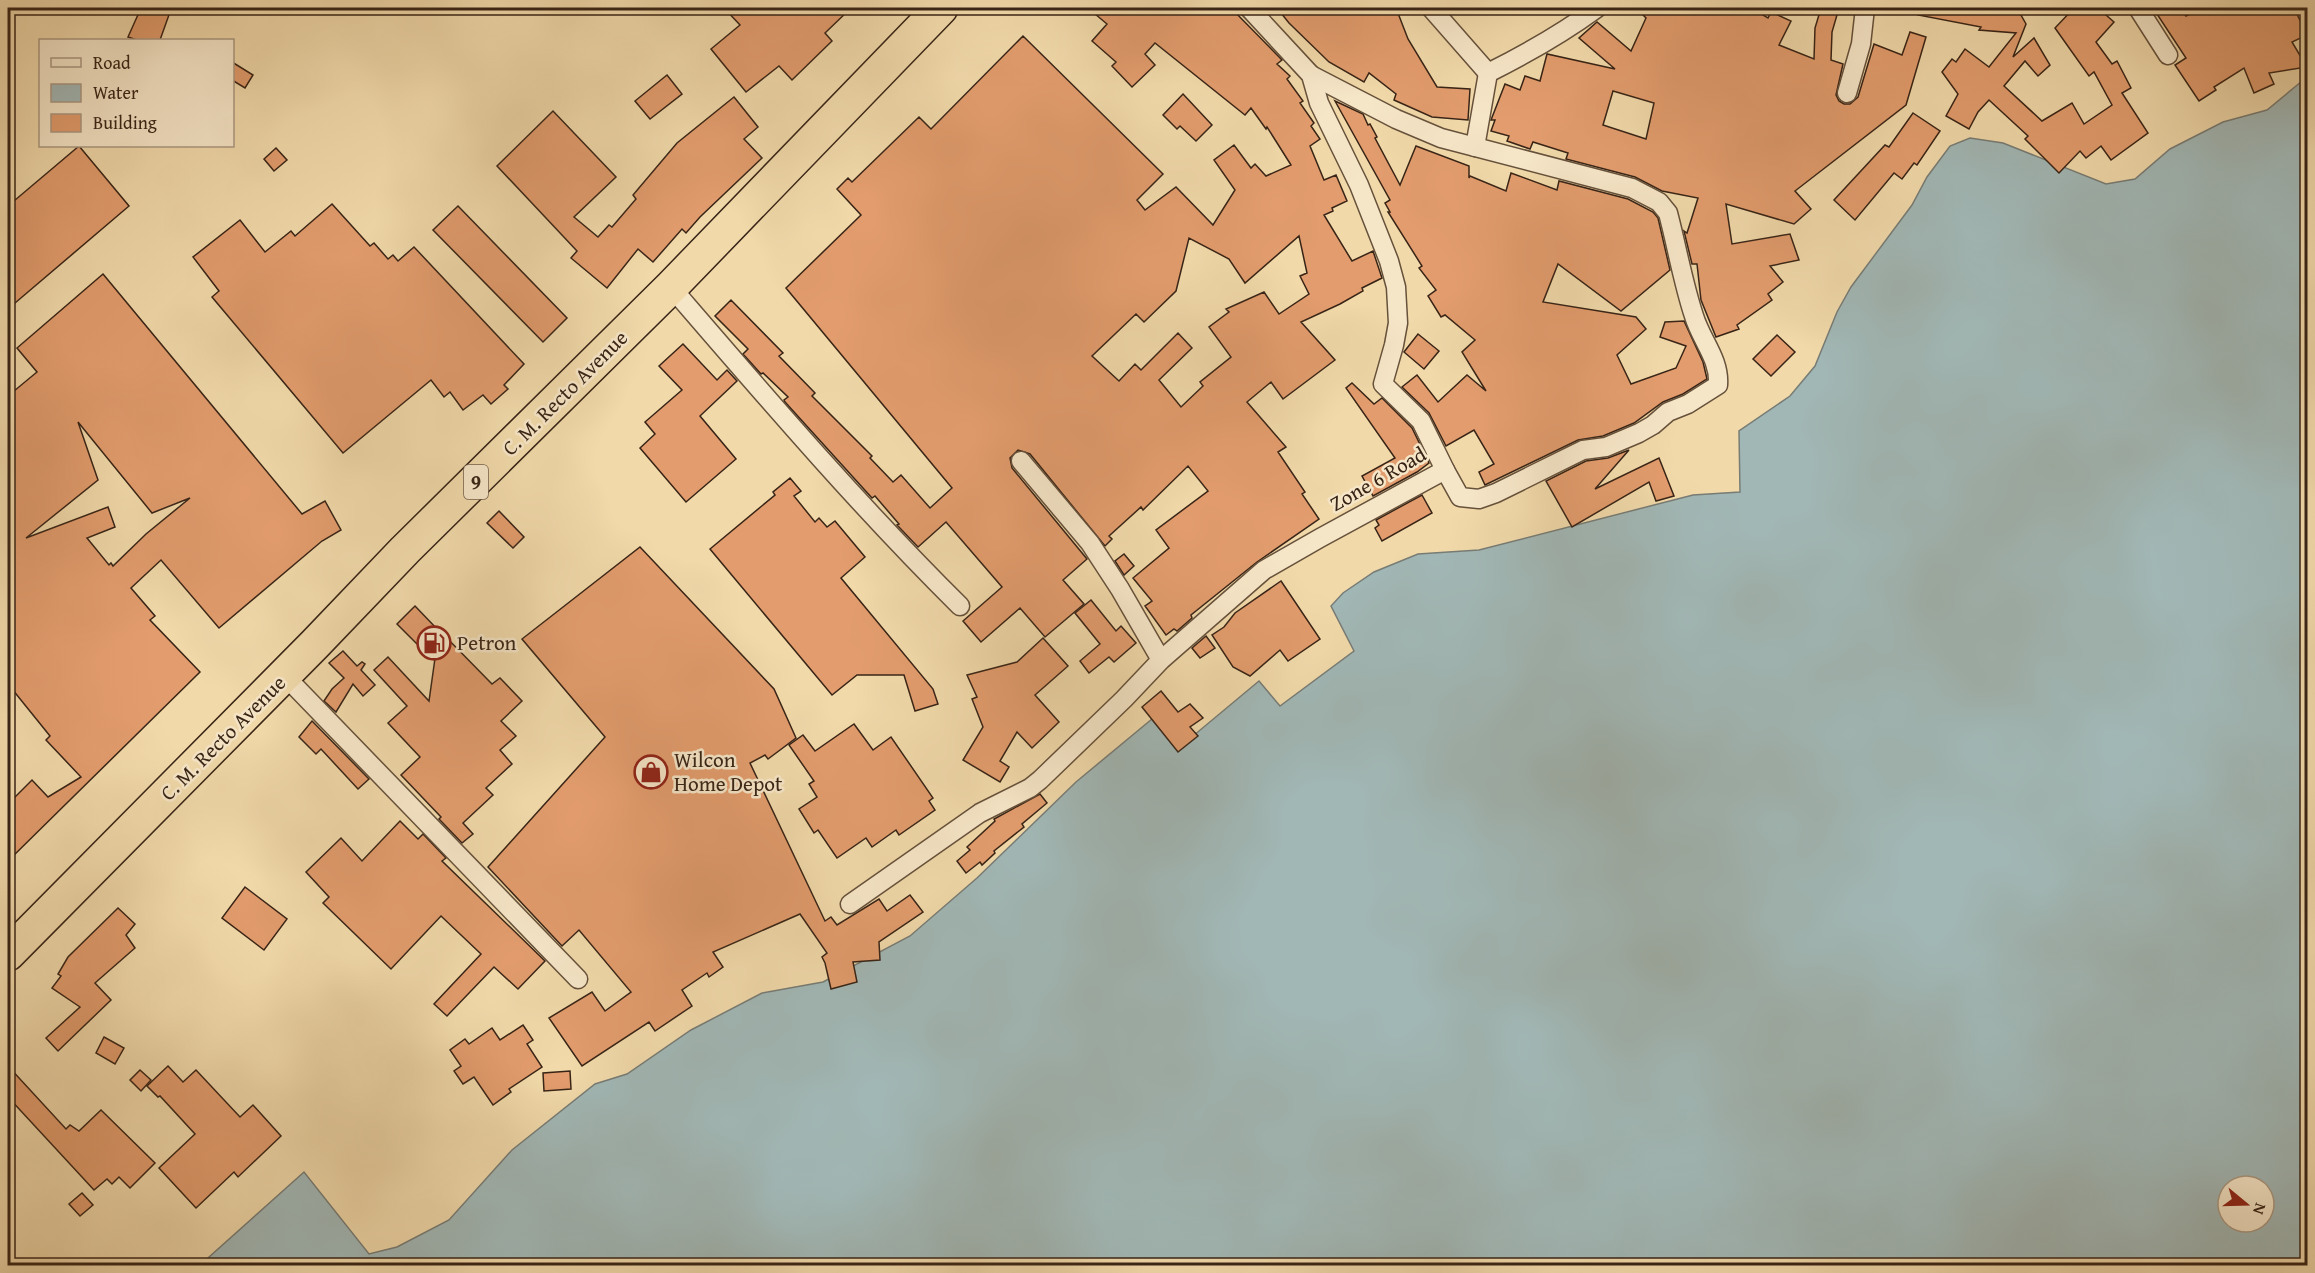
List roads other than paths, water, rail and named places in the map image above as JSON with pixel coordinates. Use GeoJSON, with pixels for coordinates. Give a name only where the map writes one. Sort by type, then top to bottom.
{"type":"FeatureCollection","features":[{"type":"Feature","properties":{"kind":"highway","name":"C. M. Recto Avenue"},"geometry":{"type":"LineString","coordinates":[[8,954],[405,550],[671,287],[941,8]]}},
{"type":"Feature","properties":{"kind":"street","name":"Zone 6 Road"},"geometry":{"type":"LineString","coordinates":[[850,904],[980,813],[1030,788],[1041,780],[1125,699],[1161,660],[1264,570],[1445,470],[1421,421],[1383,384],[1398,322],[1396,287],[1389,261],[1359,185],[1319,103],[1311,75],[1250,8]]}},
{"type":"Feature","properties":{"kind":"street"},"geometry":{"type":"LineString","coordinates":[[1431,8],[1488,73]]}},
{"type":"Feature","properties":{"kind":"street"},"geometry":{"type":"LineString","coordinates":[[1488,73],[1531,51],[1597,8]]}},
{"type":"Feature","properties":{"kind":"street"},"geometry":{"type":"LineString","coordinates":[[1847,93],[1861,44],[1865,8]]}},
{"type":"Feature","properties":{"kind":"street"},"geometry":{"type":"LineString","coordinates":[[2138,8],[2168,55]]}},
{"type":"Feature","properties":{"kind":"street"},"geometry":{"type":"LineString","coordinates":[[1475,147],[1488,73]]}},
{"type":"Feature","properties":{"kind":"street"},"geometry":{"type":"LineString","coordinates":[[1311,75],[1396,119],[1441,138],[1614,182],[1644,193],[1659,202],[1668,213],[1695,319],[1709,346],[1719,374],[1718,385],[1688,404],[1668,411],[1653,425],[1639,433],[1606,447],[1583,450],[1496,493],[1479,499],[1460,497],[1445,470]]}},
{"type":"Feature","properties":{"kind":"street"},"geometry":{"type":"LineString","coordinates":[[671,287],[840,482],[904,551],[960,606]]}},
{"type":"Feature","properties":{"kind":"street"},"geometry":{"type":"LineString","coordinates":[[1021,461],[1089,543],[1120,589],[1161,660]]}},
{"type":"Feature","properties":{"kind":"street"},"geometry":{"type":"LineString","coordinates":[[284,675],[578,980]]}},
{"type":"Feature","properties":{"kind":"water"},"geometry":{"type":"Polygon","coordinates":[[[2307,77],[2307,1265],[199,1266],[304,1172],[369,1254],[397,1247],[449,1220],[512,1150],[595,1084],[627,1074],[691,1030],[762,993],[823,982],[910,936],[977,878],[1076,782],[1164,709],[1187,741],[1259,681],[1280,706],[1354,651],[1331,606],[1343,593],[1374,572],[1418,554],[1479,550],[1693,495],[1740,492],[1739,431],[1790,396],[1815,366],[1837,312],[1851,287],[1912,205],[1927,177],[1950,146],[1970,138],[2003,143],[2106,184],[2135,179],[2170,149],[2223,122],[2267,110],[2307,77]]]}},
{"type":"Feature","properties":{"kind":"place","name":"Petron"},"geometry":{"type":"Point","coordinates":[434,643]}},
{"type":"Feature","properties":{"kind":"place","name":"Wilcon Home Depot"},"geometry":{"type":"Point","coordinates":[651,772]}}]}
